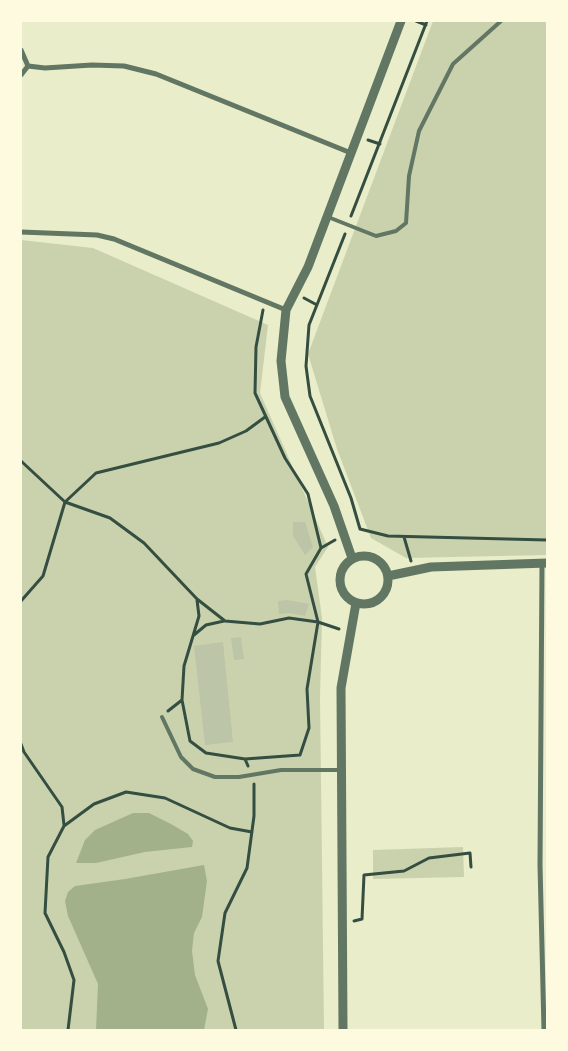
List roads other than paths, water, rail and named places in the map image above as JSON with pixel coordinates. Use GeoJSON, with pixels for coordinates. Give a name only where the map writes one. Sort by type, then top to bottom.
{"type":"FeatureCollection","features":[{"type":"Feature","properties":{"kind":"street"},"geometry":{"type":"LineString","coordinates":[[352,558],[334,506],[285,397],[281,361],[286,310],[308,267],[401,21]]}},
{"type":"Feature","properties":{"kind":"street"},"geometry":{"type":"LineString","coordinates":[[21,50],[28,66]]}},
{"type":"Feature","properties":{"kind":"street"},"geometry":{"type":"LineString","coordinates":[[28,66],[45,68],[92,65],[124,66],[156,74],[351,153]]}},
{"type":"Feature","properties":{"kind":"street"},"geometry":{"type":"LineString","coordinates":[[21,74],[28,66]]}},
{"type":"Feature","properties":{"kind":"street"},"geometry":{"type":"LineString","coordinates":[[21,232],[97,235],[114,239],[238,292],[286,310]]}},
{"type":"Feature","properties":{"kind":"street"},"geometry":{"type":"LineString","coordinates":[[369,556],[377,559],[383,565],[388,576],[388,585],[379,599],[371,603],[356,603],[343,593],[339,581],[344,565],[352,558],[369,556]]}},
{"type":"Feature","properties":{"kind":"street"},"geometry":{"type":"LineString","coordinates":[[388,576],[431,567],[544,563],[540,751],[540,865],[544,1030]]}},
{"type":"Feature","properties":{"kind":"street"},"geometry":{"type":"LineString","coordinates":[[343,1030],[341,688],[356,603]]}},
{"type":"Feature","properties":{"kind":"street"},"geometry":{"type":"LineString","coordinates":[[540,751],[547,751]]}},
{"type":"Feature","properties":{"kind":"lane"},"geometry":{"type":"LineString","coordinates":[[327,217],[376,236],[396,231],[406,223],[409,176],[419,130],[453,64],[501,21]]}},
{"type":"Feature","properties":{"kind":"lane"},"geometry":{"type":"LineString","coordinates":[[162,717],[180,757],[193,770],[215,777],[238,777],[281,770],[342,770]]}}]}
